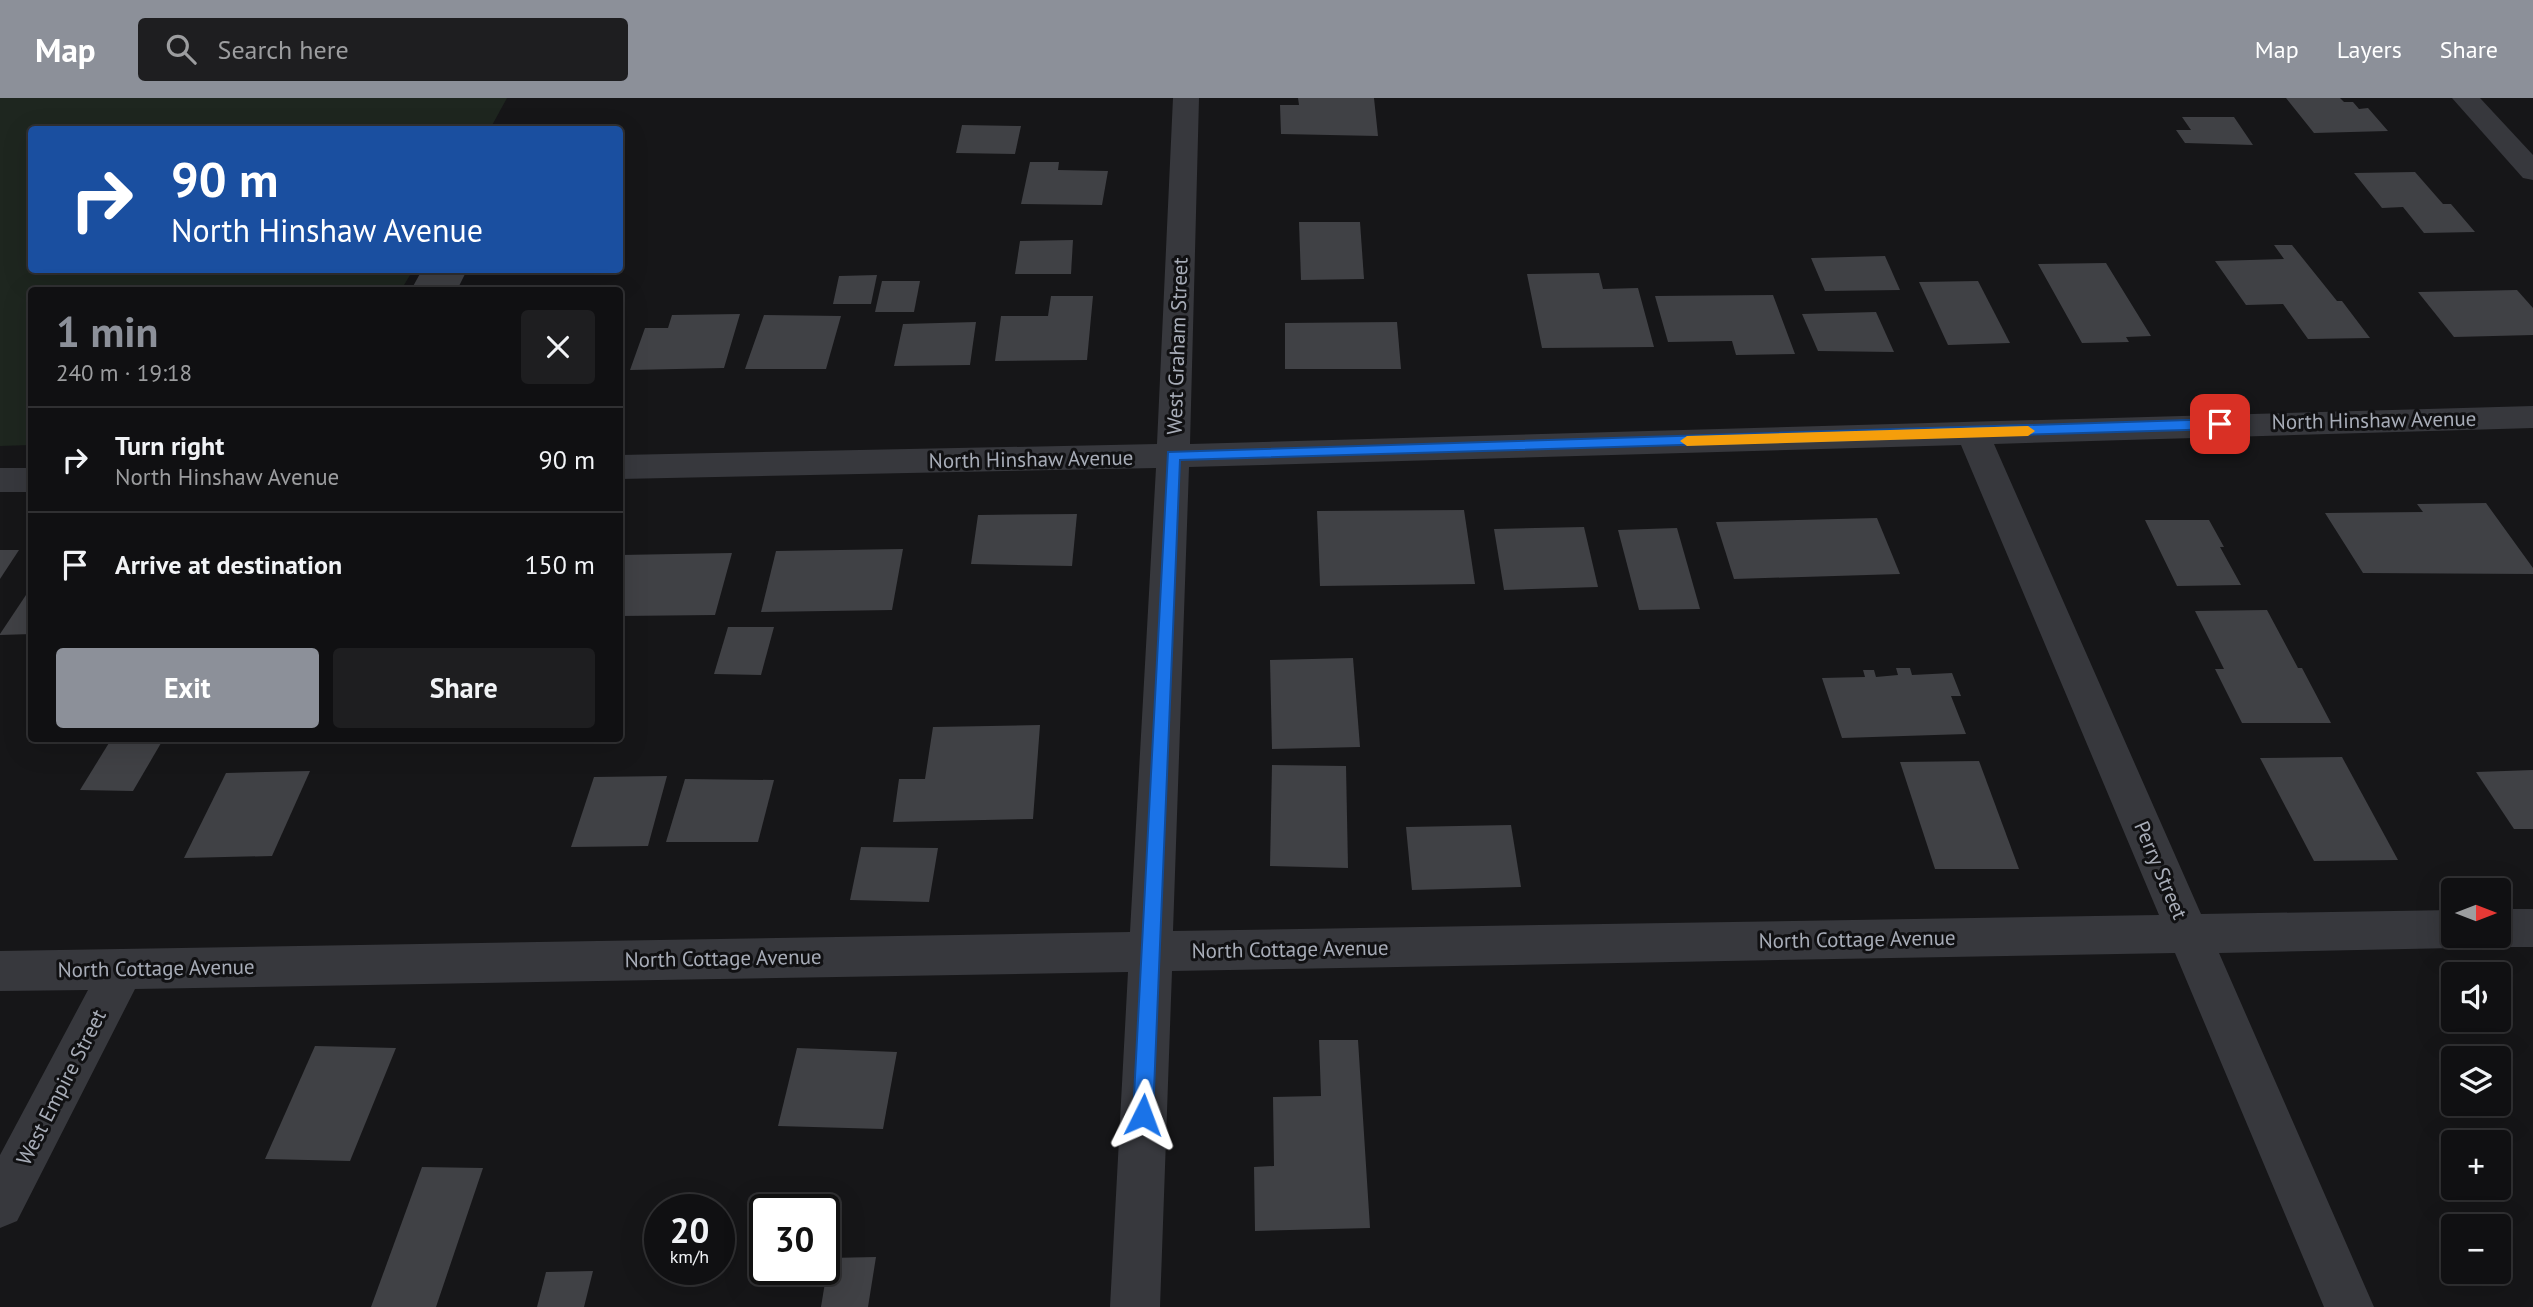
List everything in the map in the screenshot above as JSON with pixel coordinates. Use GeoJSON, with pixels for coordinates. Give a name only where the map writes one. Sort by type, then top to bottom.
{"type":"FeatureCollection","features":[{"type":"Feature","properties":{"kind":"street","name":"West Graham Street"},"geometry":{"type":"LineString","coordinates":[[1135,1307],[1186,98]]}},
{"type":"Feature","properties":{"kind":"street"},"geometry":{"type":"LineString","coordinates":[[2465,98],[2533,172]]}},
{"type":"Feature","properties":{"kind":"street","name":"North Hinshaw Avenue"},"geometry":{"type":"LineString","coordinates":[[623,467],[1173,456],[2533,416]]}},
{"type":"Feature","properties":{"kind":"street","name":"Perry Street"},"geometry":{"type":"LineString","coordinates":[[1973,433],[2349,1307]]}},
{"type":"Feature","properties":{"kind":"street"},"geometry":{"type":"LineString","coordinates":[[0,480],[28,480]]}},
{"type":"Feature","properties":{"kind":"street"},"geometry":{"type":"LineString","coordinates":[[2511,928],[2533,928]]}},
{"type":"Feature","properties":{"kind":"street","name":"North Cottage Avenue"},"geometry":{"type":"LineString","coordinates":[[0,971],[2441,929]]}},
{"type":"Feature","properties":{"kind":"street","name":"West Empire Street"},"geometry":{"type":"LineString","coordinates":[[0,1204],[122,969]]}},
{"type":"Feature","properties":{"kind":"shaded area"},"geometry":{"type":"Polygon","coordinates":[[[0,98],[507,98],[492,126],[28,126],[28,273],[411,273],[403,287],[28,287],[28,445],[0,446],[0,98]]]}},
{"type":"Feature","properties":{"kind":"building"},"geometry":{"type":"Polygon","coordinates":[[[1298,98],[1374,98],[1378,136],[1281,134],[1280,105],[1299,105],[1298,98]]]}},
{"type":"Feature","properties":{"kind":"building"},"geometry":{"type":"Polygon","coordinates":[[[2286,98],[2340,98],[2344,102],[2353,102],[2359,109],[2368,108],[2388,131],[2314,133],[2286,98]]]}},
{"type":"Feature","properties":{"kind":"building"},"geometry":{"type":"Polygon","coordinates":[[[2182,117],[2234,117],[2253,145],[2185,143],[2176,130],[2191,130],[2182,117]]]}},
{"type":"Feature","properties":{"kind":"building"},"geometry":{"type":"Polygon","coordinates":[[[962,125],[1021,126],[1015,154],[956,153],[962,125]]]}},
{"type":"Feature","properties":{"kind":"building"},"geometry":{"type":"Polygon","coordinates":[[[1030,162],[1059,162],[1058,170],[1108,171],[1102,205],[1021,204],[1030,162]]]}},
{"type":"Feature","properties":{"kind":"building"},"geometry":{"type":"Polygon","coordinates":[[[2415,172],[2443,204],[2451,204],[2475,232],[2424,233],[2403,207],[2382,208],[2354,173],[2415,172]]]}},
{"type":"Feature","properties":{"kind":"building"},"geometry":{"type":"Polygon","coordinates":[[[1299,222],[1360,222],[1364,279],[1301,280],[1299,222]]]}},
{"type":"Feature","properties":{"kind":"building"},"geometry":{"type":"Polygon","coordinates":[[[1073,240],[1071,274],[1015,274],[1020,241],[1073,240]]]}},
{"type":"Feature","properties":{"kind":"building"},"geometry":{"type":"Polygon","coordinates":[[[2274,245],[2292,245],[2337,301],[2342,301],[2370,338],[2308,339],[2283,304],[2246,305],[2215,261],[2284,259],[2274,245]]]}},
{"type":"Feature","properties":{"kind":"building"},"geometry":{"type":"Polygon","coordinates":[[[1885,256],[1900,290],[1825,291],[1811,258],[1885,256]]]}},
{"type":"Feature","properties":{"kind":"building"},"geometry":{"type":"Polygon","coordinates":[[[2106,263],[2151,336],[2126,337],[2129,342],[2082,343],[2038,264],[2106,263]]]}},
{"type":"Feature","properties":{"kind":"building"},"geometry":{"type":"Polygon","coordinates":[[[420,273],[466,273],[458,287],[413,287],[420,273]]]}},
{"type":"Feature","properties":{"kind":"building"},"geometry":{"type":"Polygon","coordinates":[[[1599,273],[1603,289],[1638,288],[1654,347],[1542,348],[1527,274],[1599,273]]]}},
{"type":"Feature","properties":{"kind":"building"},"geometry":{"type":"Polygon","coordinates":[[[877,275],[871,304],[833,304],[839,276],[877,275]]]}},
{"type":"Feature","properties":{"kind":"building"},"geometry":{"type":"Polygon","coordinates":[[[882,281],[920,281],[914,312],[875,312],[882,281]]]}},
{"type":"Feature","properties":{"kind":"building"},"geometry":{"type":"Polygon","coordinates":[[[1978,281],[2010,343],[1948,345],[1919,282],[1978,281]]]}},
{"type":"Feature","properties":{"kind":"building"},"geometry":{"type":"Polygon","coordinates":[[[2517,290],[2533,308],[2533,335],[2454,337],[2418,292],[2517,290]]]}},
{"type":"Feature","properties":{"kind":"building"},"geometry":{"type":"Polygon","coordinates":[[[1773,295],[1795,354],[1736,355],[1732,341],[1668,342],[1655,296],[1773,295]]]}},
{"type":"Feature","properties":{"kind":"building"},"geometry":{"type":"Polygon","coordinates":[[[1051,296],[1093,296],[1087,360],[995,361],[1001,316],[1048,316],[1051,296]]]}},
{"type":"Feature","properties":{"kind":"building"},"geometry":{"type":"Polygon","coordinates":[[[1876,312],[1894,352],[1818,351],[1802,314],[1876,312]]]}},
{"type":"Feature","properties":{"kind":"building"},"geometry":{"type":"Polygon","coordinates":[[[740,314],[724,368],[630,370],[645,328],[668,328],[672,315],[740,314]]]}},
{"type":"Feature","properties":{"kind":"building"},"geometry":{"type":"Polygon","coordinates":[[[764,315],[841,316],[826,369],[745,369],[764,315]]]}},
{"type":"Feature","properties":{"kind":"building"},"geometry":{"type":"Polygon","coordinates":[[[976,322],[970,365],[894,366],[903,324],[976,322]]]}},
{"type":"Feature","properties":{"kind":"building"},"geometry":{"type":"Polygon","coordinates":[[[1397,322],[1401,369],[1285,369],[1285,323],[1397,322]]]}},
{"type":"Feature","properties":{"kind":"building"},"geometry":{"type":"Polygon","coordinates":[[[2486,503],[2533,568],[2533,574],[2363,573],[2325,513],[2423,512],[2417,504],[2486,503]]]}},
{"type":"Feature","properties":{"kind":"building"},"geometry":{"type":"Polygon","coordinates":[[[1464,510],[1475,584],[1320,586],[1317,511],[1464,510]]]}},
{"type":"Feature","properties":{"kind":"building"},"geometry":{"type":"Polygon","coordinates":[[[1077,514],[1072,566],[971,564],[978,515],[1077,514]]]}},
{"type":"Feature","properties":{"kind":"building"},"geometry":{"type":"Polygon","coordinates":[[[1877,518],[1900,574],[1734,579],[1716,522],[1877,518]]]}},
{"type":"Feature","properties":{"kind":"building"},"geometry":{"type":"Polygon","coordinates":[[[2145,520],[2209,520],[2241,585],[2177,586],[2145,520]]]}},
{"type":"Feature","properties":{"kind":"building"},"geometry":{"type":"Polygon","coordinates":[[[1584,527],[1598,587],[1504,590],[1494,529],[1584,527]]]}},
{"type":"Feature","properties":{"kind":"building"},"geometry":{"type":"Polygon","coordinates":[[[1677,528],[1700,609],[1639,610],[1618,530],[1677,528]]]}},
{"type":"Feature","properties":{"kind":"building"},"geometry":{"type":"Polygon","coordinates":[[[903,549],[892,610],[761,612],[776,551],[903,549]]]}},
{"type":"Feature","properties":{"kind":"building"},"geometry":{"type":"Polygon","coordinates":[[[0,550],[19,550],[0,579],[0,550]]]}},
{"type":"Feature","properties":{"kind":"building"},"geometry":{"type":"Polygon","coordinates":[[[732,553],[715,615],[623,616],[623,555],[732,553]]]}},
{"type":"Feature","properties":{"kind":"building"},"geometry":{"type":"Polygon","coordinates":[[[28,592],[28,634],[0,634],[28,592]]]}},
{"type":"Feature","properties":{"kind":"building"},"geometry":{"type":"Polygon","coordinates":[[[2267,610],[2331,723],[2242,723],[2215,669],[2224,669],[2195,611],[2267,610]]]}},
{"type":"Feature","properties":{"kind":"building"},"geometry":{"type":"Polygon","coordinates":[[[728,627],[774,627],[761,675],[714,674],[728,627]]]}},
{"type":"Feature","properties":{"kind":"building"},"geometry":{"type":"Polygon","coordinates":[[[1353,658],[1360,747],[1272,749],[1270,660],[1353,658]]]}},
{"type":"Feature","properties":{"kind":"building"},"geometry":{"type":"Polygon","coordinates":[[[1896,668],[1910,668],[1912,675],[1952,673],[1961,696],[1951,696],[1966,734],[1842,738],[1822,678],[1865,677],[1863,670],[1874,670],[1876,677],[1898,675],[1896,668]]]}},
{"type":"Feature","properties":{"kind":"building"},"geometry":{"type":"Polygon","coordinates":[[[1040,725],[1033,819],[893,822],[899,779],[925,779],[933,727],[1040,725]]]}},
{"type":"Feature","properties":{"kind":"building"},"geometry":{"type":"Polygon","coordinates":[[[110,742],[162,742],[133,791],[80,790],[110,742]]]}},
{"type":"Feature","properties":{"kind":"building"},"geometry":{"type":"Polygon","coordinates":[[[2342,757],[2398,860],[2314,861],[2260,758],[2342,757]]]}},
{"type":"Feature","properties":{"kind":"building"},"geometry":{"type":"Polygon","coordinates":[[[1979,761],[2019,869],[1935,869],[1900,762],[1979,761]]]}},
{"type":"Feature","properties":{"kind":"building"},"geometry":{"type":"Polygon","coordinates":[[[1272,765],[1346,766],[1348,868],[1270,866],[1272,765]]]}},
{"type":"Feature","properties":{"kind":"building"},"geometry":{"type":"Polygon","coordinates":[[[2533,770],[2533,829],[2514,829],[2476,772],[2533,770]]]}},
{"type":"Feature","properties":{"kind":"building"},"geometry":{"type":"Polygon","coordinates":[[[310,771],[272,856],[184,858],[226,773],[310,771]]]}},
{"type":"Feature","properties":{"kind":"building"},"geometry":{"type":"Polygon","coordinates":[[[667,776],[648,846],[571,847],[594,777],[667,776]]]}},
{"type":"Feature","properties":{"kind":"building"},"geometry":{"type":"Polygon","coordinates":[[[685,779],[774,780],[758,842],[666,842],[685,779]]]}},
{"type":"Feature","properties":{"kind":"building"},"geometry":{"type":"Polygon","coordinates":[[[1511,825],[1521,887],[1412,890],[1406,827],[1511,825]]]}},
{"type":"Feature","properties":{"kind":"building"},"geometry":{"type":"Polygon","coordinates":[[[861,847],[938,848],[929,902],[850,900],[861,847]]]}},
{"type":"Feature","properties":{"kind":"building"},"geometry":{"type":"Polygon","coordinates":[[[1319,1040],[1358,1040],[1370,1228],[1255,1231],[1254,1167],[1274,1166],[1273,1097],[1321,1096],[1319,1040]]]}},
{"type":"Feature","properties":{"kind":"building"},"geometry":{"type":"Polygon","coordinates":[[[315,1046],[396,1048],[350,1161],[265,1159],[315,1046]]]}},
{"type":"Feature","properties":{"kind":"building"},"geometry":{"type":"Polygon","coordinates":[[[797,1048],[897,1052],[883,1129],[778,1126],[797,1048]]]}},
{"type":"Feature","properties":{"kind":"building"},"geometry":{"type":"Polygon","coordinates":[[[422,1167],[483,1168],[436,1307],[371,1307],[422,1167]]]}},
{"type":"Feature","properties":{"kind":"building"},"geometry":{"type":"Polygon","coordinates":[[[876,1257],[868,1307],[821,1307],[825,1285],[840,1285],[840,1258],[876,1257]]]}},
{"type":"Feature","properties":{"kind":"building"},"geometry":{"type":"Polygon","coordinates":[[[593,1271],[584,1307],[537,1307],[546,1272],[593,1271]]]}},
{"type":"Feature","properties":{"kind":"slow traffic"},"geometry":{"type":"LineString","coordinates":[[1687,441],[2028,431]]}},
{"type":"Feature","properties":{"kind":"route"},"geometry":{"type":"LineString","coordinates":[[1143,1115],[1173,456],[2220,424]]}}]}
